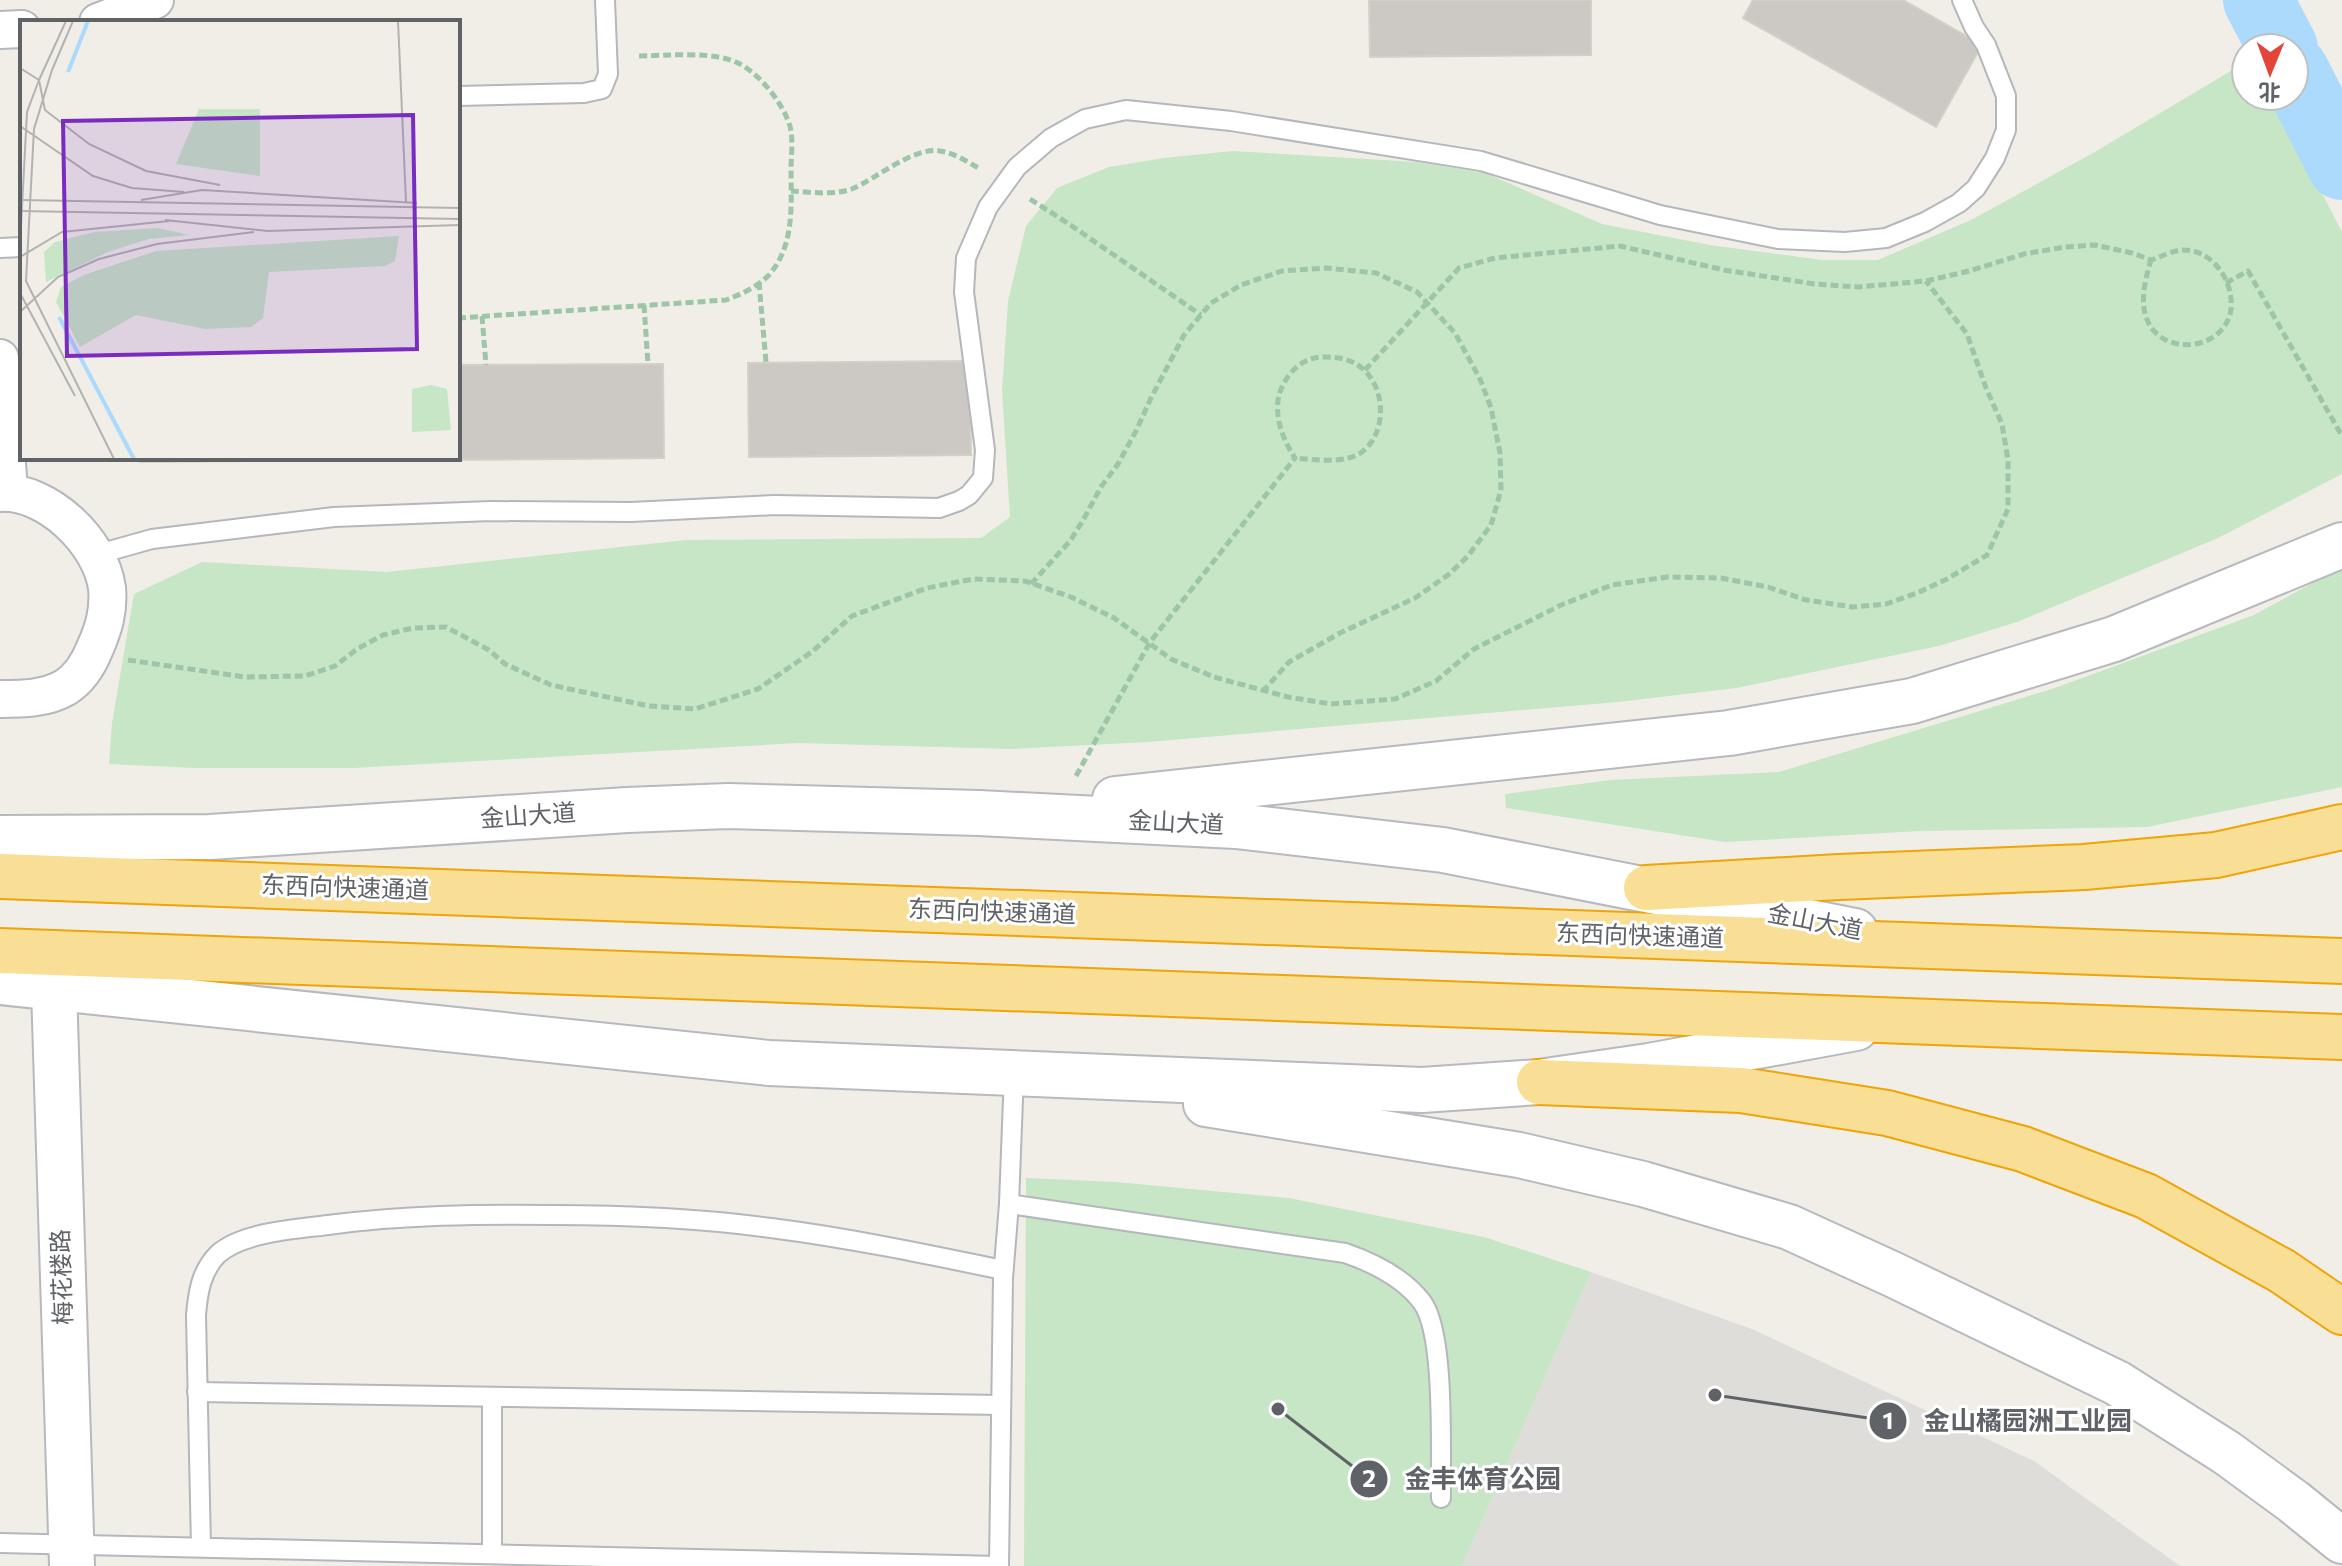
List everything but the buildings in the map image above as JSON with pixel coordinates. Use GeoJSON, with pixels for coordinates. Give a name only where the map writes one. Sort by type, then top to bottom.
{"type":"FeatureCollection","features":[{"type":"Feature","properties":{"kind":"highway"},"geometry":{"type":"LineString","coordinates":[[1646,888],[2084,867],[2216,855],[2342,827]]}},
{"type":"Feature","properties":{"kind":"highway","name":"东西向快速通道"},"geometry":{"type":"LineString","coordinates":[[0,876],[1985,948]]}},
{"type":"Feature","properties":{"kind":"highway","name":"金山大道"},"geometry":{"type":"LineString","coordinates":[[1985,948],[2342,961]]}},
{"type":"Feature","properties":{"kind":"highway"},"geometry":{"type":"LineString","coordinates":[[0,951],[2342,1037]]}},
{"type":"Feature","properties":{"kind":"highway"},"geometry":{"type":"LineString","coordinates":[[1539,1082],[1741,1090],[1887,1113],[2023,1149],[2146,1196],[2282,1271],[2342,1312]]}},
{"type":"Feature","properties":{"kind":"main road"},"geometry":{"type":"LineString","coordinates":[[979,813],[1729,733],[1912,701],[2114,639],[2342,545]]}},
{"type":"Feature","properties":{"kind":"main road","name":"金山大道"},"geometry":{"type":"LineString","coordinates":[[0,838],[210,837],[728,806],[979,813],[1236,826],[1443,850],[1852,930],[1985,948]]}},
{"type":"Feature","properties":{"kind":"main road"},"geometry":{"type":"LineString","coordinates":[[0,982],[769,1063],[1422,1090],[1539,1082],[1649,1066],[1857,1028],[1983,1025]]}},
{"type":"Feature","properties":{"kind":"main road","name":"梅花楼路"},"geometry":{"type":"LineString","coordinates":[[54,988],[71,1555]]}},
{"type":"Feature","properties":{"kind":"main road"},"geometry":{"type":"LineString","coordinates":[[1014,1073],[1519,1155],[1643,1184],[1789,1227],[2117,1383],[2227,1453],[2342,1541]]}},
{"type":"Feature","properties":{"kind":"street"},"geometry":{"type":"LineString","coordinates":[[103,20],[155,0]]}},
{"type":"Feature","properties":{"kind":"street"},"geometry":{"type":"LineString","coordinates":[[0,30],[20,29]]}},
{"type":"Feature","properties":{"kind":"street"},"geometry":{"type":"LineString","coordinates":[[0,358],[5,493],[28,496],[45,504],[86,539],[107,584],[108,610],[92,655],[81,674],[66,687],[29,699],[0,699]]}},
{"type":"Feature","properties":{"kind":"lane"},"geometry":{"type":"LineString","coordinates":[[460,96],[593,92],[602,89],[608,74],[605,0]]}},
{"type":"Feature","properties":{"kind":"lane"},"geometry":{"type":"LineString","coordinates":[[95,555],[152,539],[334,517],[491,511],[631,512],[775,505],[939,508],[959,501],[969,495],[983,478],[985,450],[964,292],[966,258],[988,207],[1017,167],[1051,138],[1085,119],[1126,110],[1231,121],[1481,161],[1660,215],[1778,239],[1845,242],[1886,238],[1925,222],[1959,203],[1976,188],[1995,158],[2006,130],[2006,96],[1986,45],[1962,0]]}},
{"type":"Feature","properties":{"kind":"lane"},"geometry":{"type":"LineString","coordinates":[[0,248],[20,247]]}},
{"type":"Feature","properties":{"kind":"lane"},"geometry":{"type":"LineString","coordinates":[[0,1543],[71,1555],[201,1547],[999,1566],[1003,1270],[1014,1073]]}},
{"type":"Feature","properties":{"kind":"lane"},"geometry":{"type":"LineString","coordinates":[[1009,1204],[1345,1253],[1369,1261],[1390,1273],[1424,1304],[1432,1328],[1439,1366],[1441,1498]]}},
{"type":"Feature","properties":{"kind":"lane"},"geometry":{"type":"LineString","coordinates":[[201,1547],[198,1293],[205,1269],[220,1252],[238,1243],[294,1229],[435,1214],[602,1215],[693,1219],[829,1236],[1003,1270]]}},
{"type":"Feature","properties":{"kind":"lane"},"geometry":{"type":"LineString","coordinates":[[197,1392],[1001,1405]]}},
{"type":"Feature","properties":{"kind":"lane"},"geometry":{"type":"LineString","coordinates":[[492,1397],[492,1554]]}},
{"type":"Feature","properties":{"kind":"path"},"geometry":{"type":"LineString","coordinates":[[460,318],[726,300],[748,291],[769,274],[783,252],[791,225],[791,131],[781,106],[762,81],[739,63],[711,56],[608,56]]}},
{"type":"Feature","properties":{"kind":"path"},"geometry":{"type":"LineString","coordinates":[[1365,370],[1459,268],[1495,258],[1620,246],[1724,270],[1815,284],[1858,287],[1926,281],[2024,254],[2065,247],[2095,245],[2151,260],[2179,250],[2197,252],[2213,262],[2225,276],[2231,311],[2222,329],[2198,344],[2174,345],[2160,337],[2144,315],[2145,280],[2151,260]]}},
{"type":"Feature","properties":{"kind":"path"},"geometry":{"type":"LineString","coordinates":[[1031,584],[1070,541],[1118,464],[1184,335],[1211,303],[1241,285],[1282,271],[1326,268],[1376,273],[1417,292],[1455,333],[1480,379],[1491,408],[1500,453],[1501,490],[1491,525],[1468,556],[1448,575],[1415,598],[1340,633],[1289,662],[1264,690]]}},
{"type":"Feature","properties":{"kind":"path"},"geometry":{"type":"LineString","coordinates":[[2226,283],[2248,271],[2342,436]]}},
{"type":"Feature","properties":{"kind":"path"},"geometry":{"type":"LineString","coordinates":[[92,655],[245,677],[305,676],[335,666],[383,635],[413,628],[446,627],[489,650],[505,664],[551,685],[649,706],[695,709],[758,689],[813,651],[852,616],[927,588],[973,579],[1025,581],[1071,597],[1114,618],[1171,659],[1214,677],[1288,697],[1331,704],[1395,699],[1436,681],[1474,649],[1561,605],[1612,585],[1667,577],[1721,578],[1768,587],[1806,600],[1853,607],[1886,604],[1947,579],[1987,555],[2008,509],[2008,460],[2002,424],[1967,334],[1926,281]]}},
{"type":"Feature","properties":{"kind":"path"},"geometry":{"type":"LineString","coordinates":[[759,282],[766,362]]}},
{"type":"Feature","properties":{"kind":"path"},"geometry":{"type":"LineString","coordinates":[[644,305],[648,364]]}},
{"type":"Feature","properties":{"kind":"path"},"geometry":{"type":"LineString","coordinates":[[482,316],[486,365]]}},
{"type":"Feature","properties":{"kind":"path"},"geometry":{"type":"LineString","coordinates":[[1314,357],[1333,357],[1349,360],[1365,370],[1380,400],[1381,420],[1373,439],[1362,452],[1346,458],[1295,458],[1285,443],[1278,402],[1283,384],[1296,366],[1314,357]]}},
{"type":"Feature","properties":{"kind":"path"},"geometry":{"type":"LineString","coordinates":[[1060,804],[1150,642],[1295,458]]}},
{"type":"Feature","properties":{"kind":"shaded area"},"geometry":{"type":"Polygon","coordinates":[[[1591,1272],[1752,1329],[2034,1461],[2180,1566],[1462,1566],[1591,1272]]]}},
{"type":"Feature","properties":{"kind":"green space"},"geometry":{"type":"Polygon","coordinates":[[[2230,72],[2230,112],[2280,112],[2342,232],[2342,474],[2218,538],[2017,622],[1939,646],[1736,688],[1618,702],[1148,742],[1012,749],[798,743],[354,768],[195,768],[109,764],[112,723],[134,594],[202,562],[387,572],[686,540],[981,538],[1010,517],[1002,391],[1008,301],[1026,226],[1057,188],[1109,167],[1233,151],[1416,162],[1485,173],[1602,224],[1710,245],[1822,260],[1878,260],[1971,220],[2093,153],[2230,72]]]}},
{"type":"Feature","properties":{"kind":"green space"},"geometry":{"type":"Polygon","coordinates":[[[2342,567],[2342,787],[2147,827],[1919,831],[1725,842],[1506,808],[1505,794],[1611,780],[1779,772],[2055,688],[2254,615],[2342,567]]]}},
{"type":"Feature","properties":{"kind":"green space"},"geometry":{"type":"Polygon","coordinates":[[[1026,1178],[1116,1182],[1289,1198],[1484,1237],[1591,1272],[1462,1566],[1024,1566],[1026,1178]]]}},
{"type":"Feature","properties":{"kind":"waterway"},"geometry":{"type":"LineString","coordinates":[[2258,0],[2275,32]]}},
{"type":"Feature","properties":{"kind":"waterway"},"geometry":{"type":"LineString","coordinates":[[2310,102],[2342,165]]}},
{"type":"Feature","properties":{"kind":"place","name":"金山橘园洲工业园"},"geometry":{"type":"Point","coordinates":[1715,1395]}},
{"type":"Feature","properties":{"kind":"place","name":"金丰体育公园"},"geometry":{"type":"Point","coordinates":[1278,1409]}}]}
